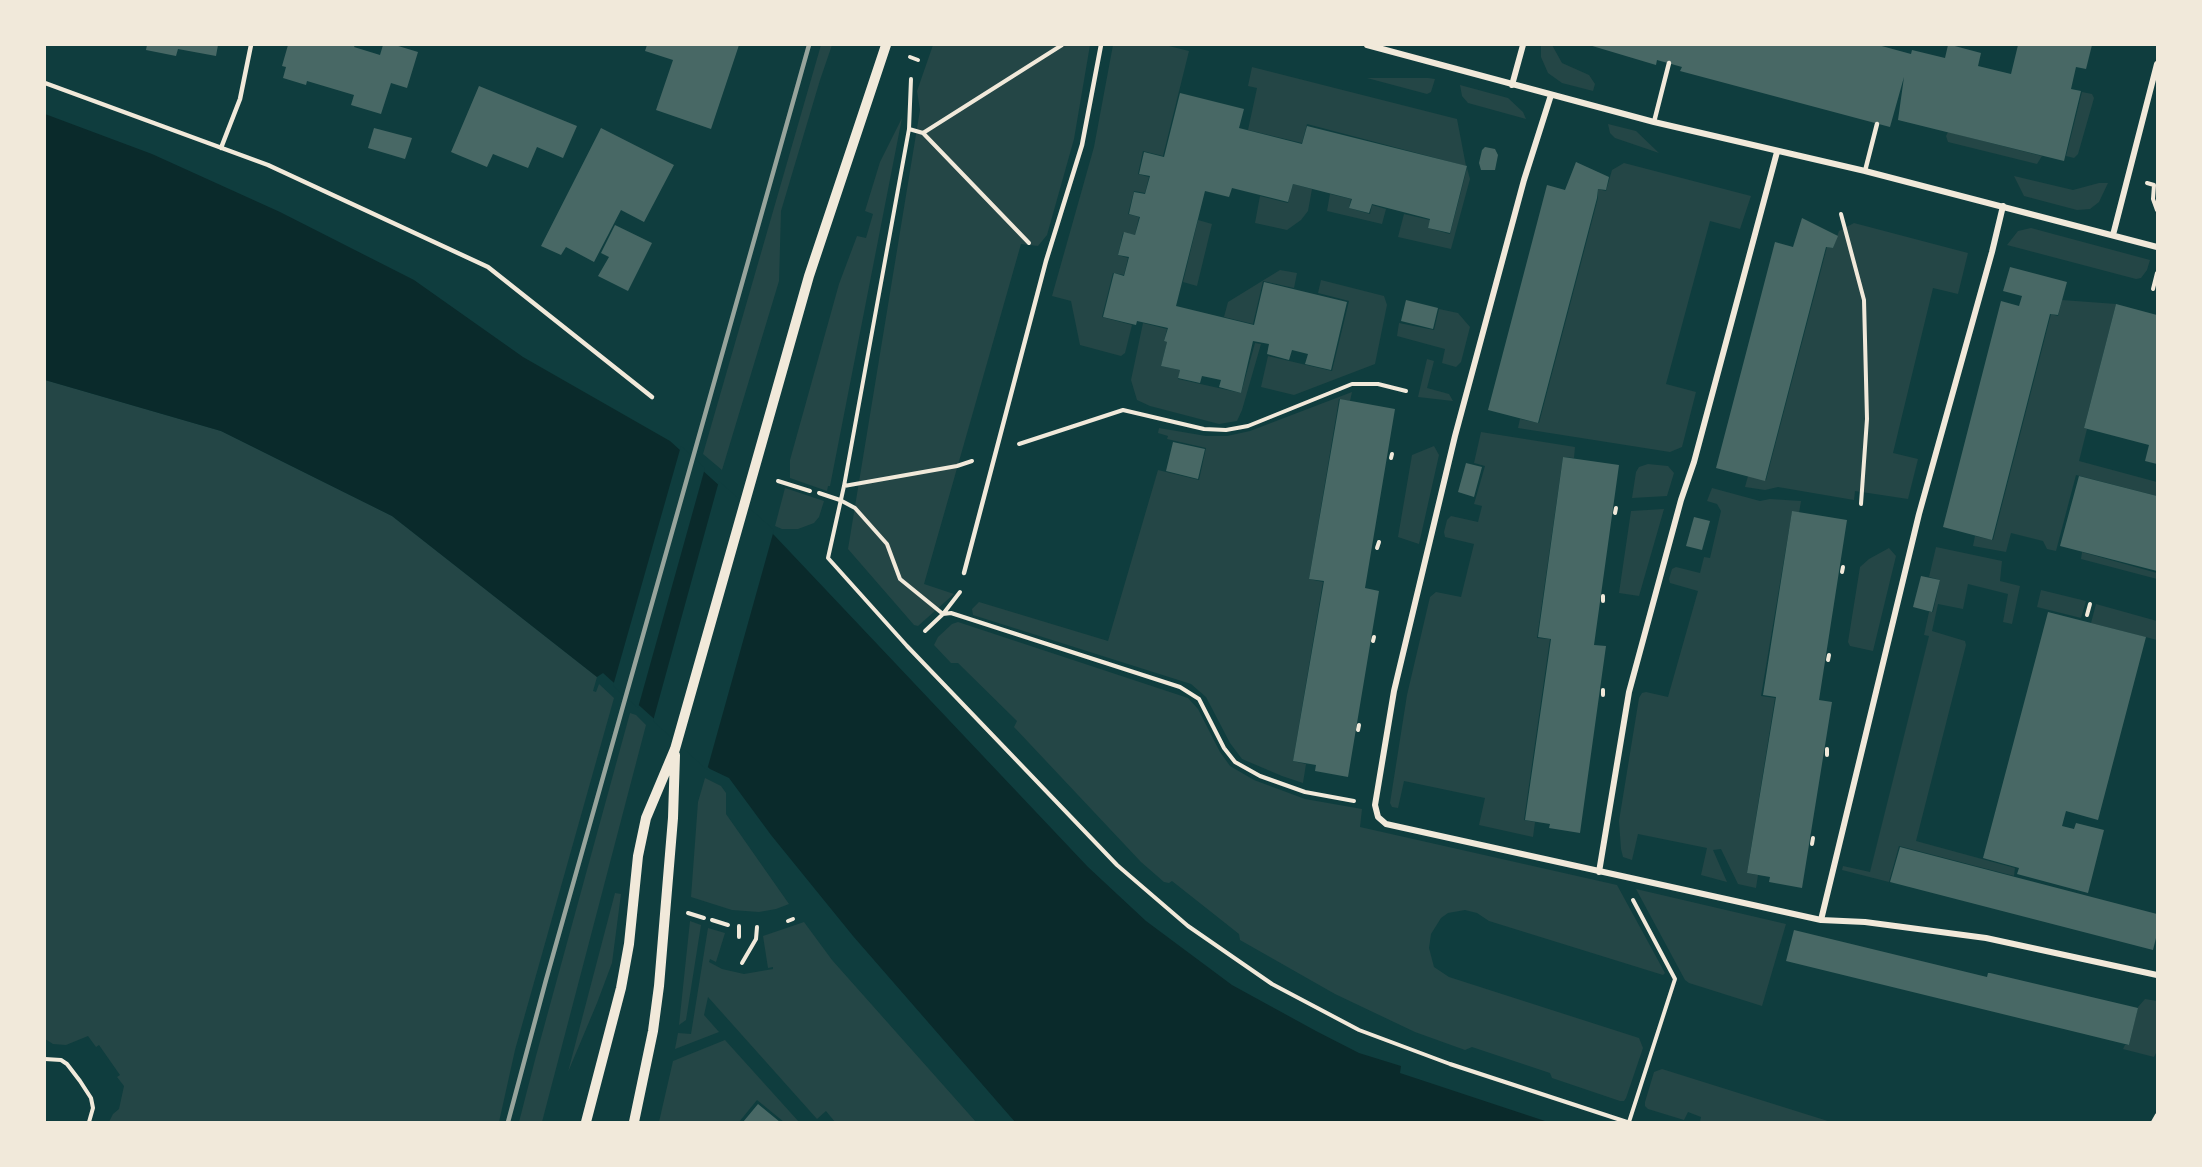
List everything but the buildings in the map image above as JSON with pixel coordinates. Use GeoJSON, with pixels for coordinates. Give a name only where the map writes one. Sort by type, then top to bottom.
{"type":"FeatureCollection","features":[{"type":"Feature","properties":{"kind":"street"},"geometry":{"type":"LineString","coordinates":[[586,1122],[621,988],[638,856],[646,818],[675,749],[809,276],[886,45]]}},
{"type":"Feature","properties":{"kind":"street"},"geometry":{"type":"LineString","coordinates":[[1367,45],[1654,122],[1865,171],[2157,247]]}},
{"type":"Feature","properties":{"kind":"street"},"geometry":{"type":"LineString","coordinates":[[1512,84],[1523,45]]}},
{"type":"Feature","properties":{"kind":"street"},"geometry":{"type":"LineString","coordinates":[[2113,235],[2157,64]]}},
{"type":"Feature","properties":{"kind":"street"},"geometry":{"type":"LineString","coordinates":[[1551,95],[1524,180],[1455,436],[1394,691],[1375,805],[1378,817],[1386,824],[1821,920],[1865,922],[1986,938],[2157,975]]}},
{"type":"Feature","properties":{"kind":"street"},"geometry":{"type":"LineString","coordinates":[[1599,872],[1629,692],[1777,152]]}},
{"type":"Feature","properties":{"kind":"street"},"geometry":{"type":"LineString","coordinates":[[1821,920],[1919,513],[2003,206]]}},
{"type":"Feature","properties":{"kind":"street"},"geometry":{"type":"LineString","coordinates":[[634,1122],[653,1031],[659,986],[673,818],[675,749]]}},
{"type":"Feature","properties":{"kind":"lane"},"geometry":{"type":"LineString","coordinates":[[221,148],[240,99],[251,45]]}},
{"type":"Feature","properties":{"kind":"lane"},"geometry":{"type":"LineString","coordinates":[[964,573],[1047,261],[1082,145],[1101,45]]}},
{"type":"Feature","properties":{"kind":"lane"},"geometry":{"type":"LineString","coordinates":[[1654,122],[1670,63]]}},
{"type":"Feature","properties":{"kind":"lane"},"geometry":{"type":"LineString","coordinates":[[45,83],[268,165],[488,267],[652,397]]}},
{"type":"Feature","properties":{"kind":"lane"},"geometry":{"type":"LineString","coordinates":[[1865,171],[1877,124]]}},
{"type":"Feature","properties":{"kind":"path"},"geometry":{"type":"LineString","coordinates":[[923,132],[1062,45]]}},
{"type":"Feature","properties":{"kind":"path"},"geometry":{"type":"LineString","coordinates":[[910,57],[918,60]]}},
{"type":"Feature","properties":{"kind":"path"},"geometry":{"type":"LineString","coordinates":[[911,79],[909,129],[828,558],[915,655],[1117,865],[1188,926],[1272,984],[1359,1030],[1450,1064],[1628,1122],[1675,979],[1620,876]]}},
{"type":"Feature","properties":{"kind":"path"},"geometry":{"type":"LineString","coordinates":[[909,129],[923,132],[1047,261]]}},
{"type":"Feature","properties":{"kind":"path"},"geometry":{"type":"LineString","coordinates":[[2144,182],[2154,185],[2153,199],[2157,210]]}},
{"type":"Feature","properties":{"kind":"path"},"geometry":{"type":"LineString","coordinates":[[1841,214],[1864,300],[1867,419],[1861,504]]}},
{"type":"Feature","properties":{"kind":"path"},"geometry":{"type":"LineString","coordinates":[[2153,289],[2157,273]]}},
{"type":"Feature","properties":{"kind":"path"},"geometry":{"type":"LineString","coordinates":[[843,486],[957,466],[1123,410],[1204,429],[1226,430],[1248,426],[1352,384],[1378,384],[1406,391]]}},
{"type":"Feature","properties":{"kind":"path"},"geometry":{"type":"LineString","coordinates":[[778,481],[810,491]]}},
{"type":"Feature","properties":{"kind":"path"},"geometry":{"type":"LineString","coordinates":[[819,494],[840,500],[855,508],[887,544],[900,579],[943,614],[951,613],[1180,687],[1199,699],[1224,748],[1235,762],[1260,776],[1305,792],[1375,805]]}},
{"type":"Feature","properties":{"kind":"path"},"geometry":{"type":"LineString","coordinates":[[1377,548],[1379,542]]}},
{"type":"Feature","properties":{"kind":"path"},"geometry":{"type":"LineString","coordinates":[[925,631],[959,595]]}},
{"type":"Feature","properties":{"kind":"path"},"geometry":{"type":"LineString","coordinates":[[2087,615],[2090,603]]}},
{"type":"Feature","properties":{"kind":"path"},"geometry":{"type":"LineString","coordinates":[[693,914],[704,918]]}},
{"type":"Feature","properties":{"kind":"path"},"geometry":{"type":"LineString","coordinates":[[788,921],[793,919]]}},
{"type":"Feature","properties":{"kind":"path"},"geometry":{"type":"LineString","coordinates":[[712,920],[728,925]]}},
{"type":"Feature","properties":{"kind":"path"},"geometry":{"type":"LineString","coordinates":[[739,937],[740,926]]}},
{"type":"Feature","properties":{"kind":"path"},"geometry":{"type":"LineString","coordinates":[[742,963],[756,939],[757,927]]}},
{"type":"Feature","properties":{"kind":"path"},"geometry":{"type":"LineString","coordinates":[[45,1059],[61,1060],[74,1072],[91,1098],[93,1108],[89,1122]]}},
{"type":"Feature","properties":{"kind":"path"},"geometry":{"type":"LineString","coordinates":[[2153,1122],[2157,1115]]}},
{"type":"Feature","properties":{"kind":"shaded area"},"geometry":{"type":"Polygon","coordinates":[[[821,45],[832,45],[781,211],[779,281],[722,470],[703,454],[821,45]]]}},
{"type":"Feature","properties":{"kind":"shaded area"},"geometry":{"type":"Polygon","coordinates":[[[933,45],[1090,45],[1074,139],[1047,235],[1038,246],[1021,244],[924,584],[954,594],[918,626],[914,625],[848,549],[920,110],[917,91],[933,45]]]}},
{"type":"Feature","properties":{"kind":"shaded area"},"geometry":{"type":"Polygon","coordinates":[[[1113,45],[1165,45],[1189,51],[1163,156],[1143,151],[1138,174],[1149,177],[1145,193],[1134,191],[1128,214],[1139,217],[1135,235],[1123,233],[1118,255],[1128,258],[1124,275],[1113,273],[1102,317],[1132,325],[1125,353],[1121,356],[1080,345],[1071,301],[1052,296],[1094,147],[1113,45]]]}},
{"type":"Feature","properties":{"kind":"shaded area"},"geometry":{"type":"Polygon","coordinates":[[[1541,45],[1552,45],[1562,63],[1589,75],[1595,84],[1593,91],[1562,83],[1548,73],[1541,57],[1541,45]]]}},
{"type":"Feature","properties":{"kind":"shaded area"},"geometry":{"type":"Polygon","coordinates":[[[1252,67],[1457,119],[1466,166],[1307,124],[1302,143],[1248,130],[1257,88],[1248,86],[1252,67]]]}},
{"type":"Feature","properties":{"kind":"shaded area"},"geometry":{"type":"Polygon","coordinates":[[[1367,78],[1435,79],[1431,92],[1427,94],[1367,78]]]}},
{"type":"Feature","properties":{"kind":"shaded area"},"geometry":{"type":"Polygon","coordinates":[[[1460,85],[1508,98],[1523,112],[1526,119],[1468,103],[1462,96],[1460,85]]]}},
{"type":"Feature","properties":{"kind":"shaded area"},"geometry":{"type":"Polygon","coordinates":[[[2082,92],[2092,94],[2094,98],[2078,154],[2074,158],[2066,156],[2082,92]]]}},
{"type":"Feature","properties":{"kind":"shaded area"},"geometry":{"type":"Polygon","coordinates":[[[45,114],[152,154],[280,212],[414,280],[523,357],[670,441],[774,535],[1088,867],[1146,921],[1232,985],[1359,1053],[1401,1066],[1400,1073],[1548,1122],[1015,1122],[853,936],[771,835],[729,778],[710,769],[603,673],[597,677],[392,516],[221,431],[45,380],[45,114]]]}},
{"type":"Feature","properties":{"kind":"shaded area"},"geometry":{"type":"Polygon","coordinates":[[[902,118],[830,486],[827,491],[790,478],[790,460],[839,284],[857,236],[866,238],[873,214],[865,211],[880,162],[902,118]]]}},
{"type":"Feature","properties":{"kind":"shaded area"},"geometry":{"type":"Polygon","coordinates":[[[1608,124],[1636,131],[1659,153],[1615,138],[1610,133],[1608,124]]]}},
{"type":"Feature","properties":{"kind":"shaded area"},"geometry":{"type":"Polygon","coordinates":[[[1948,132],[2042,156],[2037,164],[1948,142],[1946,136],[1948,132]]]}},
{"type":"Feature","properties":{"kind":"shaded area"},"geometry":{"type":"Polygon","coordinates":[[[1624,163],[1751,196],[1740,229],[1710,221],[1666,384],[1696,392],[1682,447],[1670,452],[1518,428],[1520,419],[1539,423],[1598,198],[1598,189],[1606,191],[1612,170],[1624,163]]]}},
{"type":"Feature","properties":{"kind":"shaded area"},"geometry":{"type":"Polygon","coordinates":[[[1467,168],[1470,179],[1451,249],[1398,237],[1404,214],[1430,220],[1428,228],[1450,234],[1467,168]]]}},
{"type":"Feature","properties":{"kind":"shaded area"},"geometry":{"type":"Polygon","coordinates":[[[2014,176],[2073,190],[2108,183],[2099,202],[2090,209],[2077,210],[2024,196],[2014,176]]]}},
{"type":"Feature","properties":{"kind":"shaded area"},"geometry":{"type":"Polygon","coordinates":[[[1293,184],[1312,189],[1308,211],[1301,220],[1287,230],[1255,223],[1260,196],[1288,203],[1293,184]]]}},
{"type":"Feature","properties":{"kind":"shaded area"},"geometry":{"type":"Polygon","coordinates":[[[1330,194],[1351,199],[1349,208],[1370,214],[1372,205],[1386,209],[1382,224],[1327,211],[1330,194]]]}},
{"type":"Feature","properties":{"kind":"shaded area"},"geometry":{"type":"Polygon","coordinates":[[[1198,220],[1212,224],[1197,286],[1183,282],[1198,220]]]}},
{"type":"Feature","properties":{"kind":"shaded area"},"geometry":{"type":"Polygon","coordinates":[[[1854,223],[1968,253],[1958,294],[1933,288],[1893,453],[1918,459],[1908,499],[1855,491],[1854,500],[1778,487],[1765,490],[1745,487],[1748,476],[1766,480],[1827,247],[1833,248],[1839,231],[1854,223]]]}},
{"type":"Feature","properties":{"kind":"shaded area"},"geometry":{"type":"Polygon","coordinates":[[[2031,228],[2150,260],[2147,270],[2141,278],[2136,279],[2007,245],[2018,231],[2031,228]]]}},
{"type":"Feature","properties":{"kind":"shaded area"},"geometry":{"type":"Polygon","coordinates":[[[1280,270],[1297,273],[1294,288],[1263,281],[1253,324],[1224,317],[1228,302],[1280,270]]]}},
{"type":"Feature","properties":{"kind":"shaded area"},"geometry":{"type":"Polygon","coordinates":[[[1321,280],[1384,296],[1387,305],[1375,364],[1294,395],[1261,387],[1268,356],[1332,371],[1349,301],[1318,293],[1321,280]]]}},
{"type":"Feature","properties":{"kind":"shaded area"},"geometry":{"type":"Polygon","coordinates":[[[2062,300],[2116,304],[2084,428],[2087,429],[2079,461],[2157,482],[2157,496],[2076,475],[2056,551],[2047,549],[2043,541],[2011,533],[2006,552],[1973,546],[1975,536],[1993,540],[2051,314],[2058,316],[2062,300]]]}},
{"type":"Feature","properties":{"kind":"shaded area"},"geometry":{"type":"Polygon","coordinates":[[[1439,309],[1458,313],[1470,327],[1461,362],[1456,367],[1442,363],[1445,349],[1397,336],[1399,323],[1434,330],[1439,309]]]}},
{"type":"Feature","properties":{"kind":"shaded area"},"geometry":{"type":"Polygon","coordinates":[[[1143,323],[1167,329],[1164,341],[1167,342],[1161,366],[1180,370],[1178,379],[1241,393],[1255,343],[1261,344],[1237,421],[1219,424],[1150,406],[1137,400],[1131,380],[1143,323]]]}},
{"type":"Feature","properties":{"kind":"shaded area"},"geometry":{"type":"Polygon","coordinates":[[[1427,359],[1434,361],[1427,388],[1449,394],[1453,401],[1418,397],[1427,359]]]}},
{"type":"Feature","properties":{"kind":"shaded area"},"geometry":{"type":"Polygon","coordinates":[[[45,380],[221,431],[392,516],[597,677],[593,691],[596,692],[599,684],[614,698],[515,1050],[499,1122],[109,1122],[119,1109],[124,1086],[117,1077],[120,1075],[99,1045],[96,1047],[88,1036],[66,1045],[53,1044],[45,1039],[45,380]]]}},
{"type":"Feature","properties":{"kind":"shaded area"},"geometry":{"type":"Polygon","coordinates":[[[1352,392],[1350,401],[1339,399],[1309,579],[1323,582],[1293,761],[1306,764],[1303,783],[1242,759],[1230,743],[1206,697],[1191,684],[973,615],[972,609],[979,602],[1108,641],[1158,470],[1199,480],[1206,448],[1167,439],[1168,436],[1158,433],[1159,428],[1206,436],[1227,436],[1250,431],[1352,392]]]}},
{"type":"Feature","properties":{"kind":"shaded area"},"geometry":{"type":"Polygon","coordinates":[[[1481,432],[1575,447],[1574,458],[1563,457],[1537,638],[1550,639],[1524,820],[1535,822],[1533,837],[1479,825],[1485,798],[1404,781],[1398,808],[1392,807],[1390,803],[1407,695],[1430,597],[1436,592],[1461,597],[1474,544],[1445,537],[1444,532],[1447,520],[1451,516],[1478,522],[1482,506],[1474,504],[1485,466],[1474,463],[1481,432]]]}},
{"type":"Feature","properties":{"kind":"shaded area"},"geometry":{"type":"Polygon","coordinates":[[[1434,446],[1439,455],[1419,544],[1398,537],[1412,455],[1434,446]]]}},
{"type":"Feature","properties":{"kind":"shaded area"},"geometry":{"type":"Polygon","coordinates":[[[1648,464],[1668,466],[1674,473],[1667,496],[1632,498],[1636,472],[1639,467],[1648,464]]]}},
{"type":"Feature","properties":{"kind":"shaded area"},"geometry":{"type":"Polygon","coordinates":[[[785,488],[824,501],[819,517],[814,523],[798,529],[782,529],[775,526],[785,488]]]}},
{"type":"Feature","properties":{"kind":"shaded area"},"geometry":{"type":"Polygon","coordinates":[[[1712,488],[1760,501],[1770,499],[1801,501],[1799,513],[1792,512],[1761,696],[1775,698],[1747,873],[1758,875],[1756,888],[1738,884],[1721,849],[1713,850],[1727,882],[1701,875],[1707,848],[1638,834],[1632,860],[1623,857],[1621,849],[1619,821],[1639,698],[1642,693],[1646,692],[1668,697],[1698,591],[1670,583],[1669,579],[1672,569],[1676,567],[1700,573],[1704,557],[1710,558],[1721,511],[1717,504],[1707,501],[1712,488]]]}},
{"type":"Feature","properties":{"kind":"shaded area"},"geometry":{"type":"Polygon","coordinates":[[[1664,509],[1639,596],[1619,593],[1631,511],[1664,509]]]}},
{"type":"Feature","properties":{"kind":"shaded area"},"geometry":{"type":"Polygon","coordinates":[[[1936,547],[2002,561],[2000,581],[2020,586],[2012,624],[2003,622],[2008,594],[1968,584],[1963,609],[1938,604],[1932,631],[1965,641],[1966,645],[1916,841],[2015,868],[2014,876],[1899,846],[1889,882],[1842,870],[1843,866],[1870,872],[1929,636],[1924,635],[1929,612],[1933,612],[1940,580],[1929,577],[1936,547]]]}},
{"type":"Feature","properties":{"kind":"shaded area"},"geometry":{"type":"Polygon","coordinates":[[[1889,548],[1896,556],[1873,651],[1850,646],[1848,642],[1860,567],[1889,548]]]}},
{"type":"Feature","properties":{"kind":"shaded area"},"geometry":{"type":"Polygon","coordinates":[[[2082,552],[2157,573],[2157,579],[2081,559],[2082,552]]]}},
{"type":"Feature","properties":{"kind":"shaded area"},"geometry":{"type":"Polygon","coordinates":[[[2041,590],[2086,601],[2081,618],[2037,607],[2041,590]]]}},
{"type":"Feature","properties":{"kind":"shaded area"},"geometry":{"type":"Polygon","coordinates":[[[2096,604],[2157,621],[2157,640],[2091,623],[2096,604]]]}},
{"type":"Feature","properties":{"kind":"shaded area"},"geometry":{"type":"Polygon","coordinates":[[[958,622],[1188,698],[1198,709],[1220,752],[1230,766],[1254,780],[1305,799],[1362,809],[1360,827],[1617,885],[1665,973],[1663,975],[1489,921],[1477,913],[1465,910],[1448,913],[1441,918],[1431,934],[1429,948],[1434,967],[1449,977],[1639,1038],[1643,1048],[1624,1101],[1552,1078],[1550,1073],[1472,1047],[1465,1050],[1415,1032],[1335,994],[1240,940],[1239,934],[1172,881],[1164,882],[1141,862],[1014,727],[1017,721],[958,663],[951,663],[934,645],[938,637],[952,624],[958,622]]]}},
{"type":"Feature","properties":{"kind":"shaded area"},"geometry":{"type":"Polygon","coordinates":[[[630,713],[636,715],[646,725],[542,1122],[519,1122],[536,1056],[630,713]]]}},
{"type":"Feature","properties":{"kind":"shaded area"},"geometry":{"type":"Polygon","coordinates":[[[705,778],[721,786],[726,793],[726,814],[789,904],[759,912],[732,910],[691,897],[698,802],[705,778]]]}},
{"type":"Feature","properties":{"kind":"shaded area"},"geometry":{"type":"Polygon","coordinates":[[[1636,889],[1786,924],[1762,1006],[1685,980],[1636,889]]]}},
{"type":"Feature","properties":{"kind":"shaded area"},"geometry":{"type":"Polygon","coordinates":[[[615,893],[621,894],[612,963],[568,1072],[615,893]]]}},
{"type":"Feature","properties":{"kind":"shaded area"},"geometry":{"type":"Polygon","coordinates":[[[690,921],[701,925],[686,1020],[679,1025],[690,921]]]}},
{"type":"Feature","properties":{"kind":"shaded area"},"geometry":{"type":"Polygon","coordinates":[[[804,922],[832,960],[976,1122],[835,1122],[826,1111],[817,1119],[708,997],[704,1015],[719,1032],[675,1049],[678,1033],[691,1034],[708,928],[725,933],[716,962],[710,959],[709,962],[722,969],[744,974],[773,969],[773,967],[768,968],[763,936],[804,922]]]}},
{"type":"Feature","properties":{"kind":"shaded area"},"geometry":{"type":"Polygon","coordinates":[[[2145,999],[2157,1001],[2157,1051],[2154,1057],[2123,1049],[2125,1045],[2129,1045],[2138,1007],[2145,999]]]}},
{"type":"Feature","properties":{"kind":"shaded area"},"geometry":{"type":"Polygon","coordinates":[[[725,1040],[799,1122],[784,1122],[757,1100],[739,1122],[659,1122],[673,1061],[725,1040]]]}},
{"type":"Feature","properties":{"kind":"shaded area"},"geometry":{"type":"Polygon","coordinates":[[[1662,1069],[1831,1122],[1700,1122],[1701,1117],[1688,1112],[1684,1120],[1648,1109],[1645,1102],[1654,1072],[1662,1069]]]}},
{"type":"Feature","properties":{"kind":"pier"},"geometry":{"type":"Polygon","coordinates":[[[681,446],[705,468],[638,708],[613,686],[681,446]]]}},
{"type":"Feature","properties":{"kind":"pier"},"geometry":{"type":"Polygon","coordinates":[[[719,481],[774,530],[707,770],[653,721],[719,481]]]}},
{"type":"Feature","properties":{"kind":"railway"},"geometry":{"type":"LineString","coordinates":[[508,1122],[809,45]]}}]}
